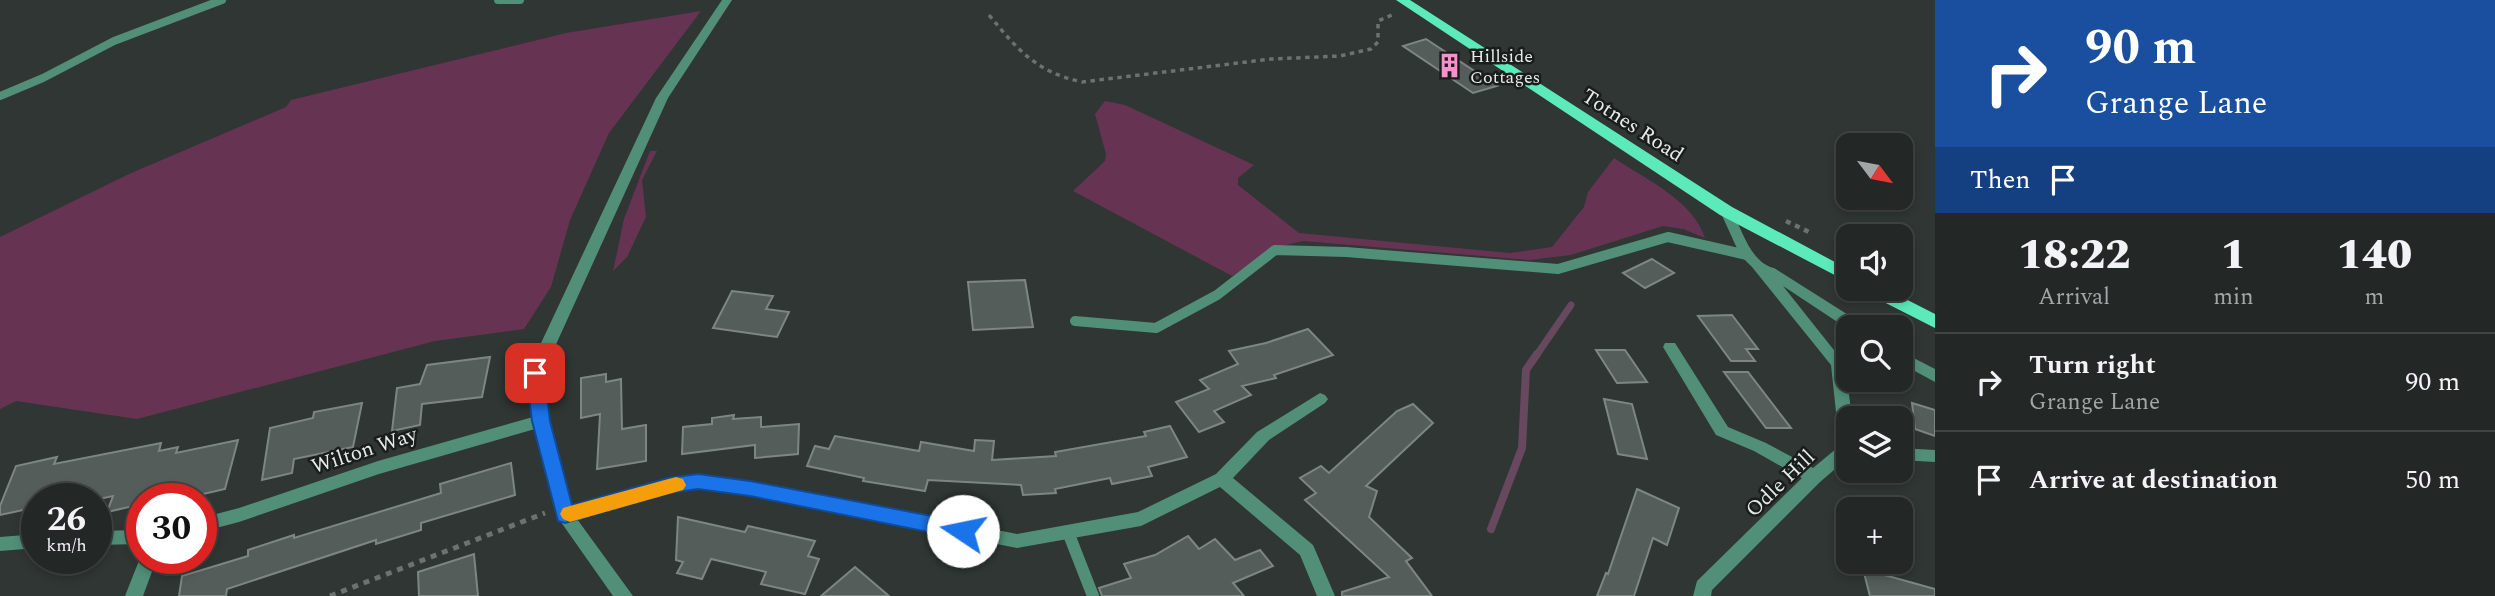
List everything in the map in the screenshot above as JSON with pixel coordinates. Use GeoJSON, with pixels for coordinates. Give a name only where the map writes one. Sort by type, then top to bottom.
{"type":"FeatureCollection","features":[{"type":"Feature","properties":{"kind":"main road","name":"Totnes Road"},"geometry":{"type":"LineString","coordinates":[[1408,5],[1726,211],[1836,270]]}},
{"type":"Feature","properties":{"kind":"main road"},"geometry":{"type":"LineString","coordinates":[[1895,301],[1935,322]]}},
{"type":"Feature","properties":{"kind":"street"},"geometry":{"type":"LineString","coordinates":[[624,596],[565,510],[541,421],[535,373],[662,98],[727,0]]}},
{"type":"Feature","properties":{"kind":"street","name":"Odle Hill"},"geometry":{"type":"LineString","coordinates":[[1726,211],[1752,259],[1838,364],[1842,406]]}},
{"type":"Feature","properties":{"kind":"street"},"geometry":{"type":"LineString","coordinates":[[1752,259],[1838,315]]}},
{"type":"Feature","properties":{"kind":"street"},"geometry":{"type":"LineString","coordinates":[[1670,347],[1723,431],[1760,447],[1814,477]]}},
{"type":"Feature","properties":{"kind":"street"},"geometry":{"type":"LineString","coordinates":[[1913,363],[1935,376]]}},
{"type":"Feature","properties":{"kind":"street"},"geometry":{"type":"LineString","coordinates":[[565,510],[668,486],[698,482],[750,488],[1017,541],[1141,519],[1222,479],[1263,436],[1320,399]]}},
{"type":"Feature","properties":{"kind":"street","name":"Wilton Way"},"geometry":{"type":"LineString","coordinates":[[217,521],[377,468],[541,421]]}},
{"type":"Feature","properties":{"kind":"street"},"geometry":{"type":"LineString","coordinates":[[1913,455],[1935,456]]}},
{"type":"Feature","properties":{"kind":"street","name":"Odle Hill"},"geometry":{"type":"LineString","coordinates":[[1702,596],[1703,587],[1814,477],[1836,460]]}},
{"type":"Feature","properties":{"kind":"street"},"geometry":{"type":"LineString","coordinates":[[1222,479],[1307,550],[1326,596]]}},
{"type":"Feature","properties":{"kind":"street"},"geometry":{"type":"LineString","coordinates":[[0,544],[21,542]]}},
{"type":"Feature","properties":{"kind":"street"},"geometry":{"type":"LineString","coordinates":[[134,596],[142,574]]}},
{"type":"Feature","properties":{"kind":"lane"},"geometry":{"type":"LineString","coordinates":[[0,96],[43,78],[114,41],[222,0]]}},
{"type":"Feature","properties":{"kind":"lane"},"geometry":{"type":"LineString","coordinates":[[498,0],[520,0]]}},
{"type":"Feature","properties":{"kind":"lane"},"geometry":{"type":"LineString","coordinates":[[1074,321],[1156,328],[1217,295],[1275,250],[1346,252],[1558,269],[1668,237],[1752,259]]}},
{"type":"Feature","properties":{"kind":"lane"},"geometry":{"type":"LineString","coordinates":[[1068,532],[1093,596]]}},
{"type":"Feature","properties":{"kind":"path"},"geometry":{"type":"LineString","coordinates":[[989,15],[1039,69],[1082,82],[1271,59],[1348,54],[1371,49],[1378,42],[1378,21],[1408,5]]}},
{"type":"Feature","properties":{"kind":"path"},"geometry":{"type":"LineString","coordinates":[[330,596],[343,594],[565,510]]}},
{"type":"Feature","properties":{"kind":"shaded area"},"geometry":{"type":"Polygon","coordinates":[[[701,11],[609,133],[570,220],[551,287],[524,329],[435,341],[137,419],[16,401],[0,409],[0,237],[129,174],[286,107],[291,100],[566,33],[701,11]]]}},
{"type":"Feature","properties":{"kind":"shaded area"},"geometry":{"type":"Polygon","coordinates":[[[1105,101],[1125,105],[1254,165],[1238,178],[1238,185],[1299,233],[1510,253],[1552,247],[1584,207],[1588,192],[1614,158],[1679,202],[1690,212],[1705,238],[1683,229],[1663,226],[1571,255],[1529,260],[1303,241],[1278,247],[1232,276],[1073,191],[1105,161],[1106,154],[1095,114],[1105,101]]]}},
{"type":"Feature","properties":{"kind":"shaded area"},"geometry":{"type":"Polygon","coordinates":[[[650,151],[657,151],[642,180],[646,217],[627,257],[613,271],[624,219],[650,151]]]}},
{"type":"Feature","properties":{"kind":"building","name":"Hillside Cottages"},"geometry":{"type":"Polygon","coordinates":[[[1426,39],[1497,86],[1473,93],[1403,46],[1426,39]]]}},
{"type":"Feature","properties":{"kind":"building"},"geometry":{"type":"Polygon","coordinates":[[[1652,259],[1674,273],[1645,288],[1623,273],[1652,259]]]}},
{"type":"Feature","properties":{"kind":"building"},"geometry":{"type":"Polygon","coordinates":[[[1025,280],[1033,327],[973,330],[968,282],[1025,280]]]}},
{"type":"Feature","properties":{"kind":"building"},"geometry":{"type":"Polygon","coordinates":[[[732,291],[773,296],[766,309],[789,312],[777,337],[713,328],[732,291]]]}},
{"type":"Feature","properties":{"kind":"building"},"geometry":{"type":"Polygon","coordinates":[[[1732,315],[1758,349],[1746,349],[1755,361],[1731,361],[1698,316],[1732,315]]]}},
{"type":"Feature","properties":{"kind":"building"},"geometry":{"type":"Polygon","coordinates":[[[1308,329],[1333,355],[1274,375],[1276,378],[1242,386],[1251,395],[1214,411],[1224,422],[1199,432],[1176,402],[1209,389],[1200,380],[1238,364],[1229,351],[1266,343],[1308,329]]]}},
{"type":"Feature","properties":{"kind":"building"},"geometry":{"type":"Polygon","coordinates":[[[1596,350],[1625,350],[1647,382],[1617,383],[1596,350]]]}},
{"type":"Feature","properties":{"kind":"building"},"geometry":{"type":"Polygon","coordinates":[[[490,357],[482,397],[422,404],[420,425],[392,431],[397,388],[420,384],[427,365],[490,357]]]}},
{"type":"Feature","properties":{"kind":"building"},"geometry":{"type":"Polygon","coordinates":[[[1724,372],[1748,372],[1791,428],[1766,428],[1724,372]]]}},
{"type":"Feature","properties":{"kind":"building"},"geometry":{"type":"Polygon","coordinates":[[[606,374],[606,382],[621,379],[622,429],[646,425],[646,461],[597,469],[600,414],[581,418],[581,378],[606,374]]]}},
{"type":"Feature","properties":{"kind":"building"},"geometry":{"type":"Polygon","coordinates":[[[1604,399],[1632,404],[1647,459],[1618,454],[1604,399]]]}},
{"type":"Feature","properties":{"kind":"building"},"geometry":{"type":"Polygon","coordinates":[[[362,403],[353,447],[294,459],[292,473],[262,480],[270,428],[313,418],[314,412],[362,403]]]}},
{"type":"Feature","properties":{"kind":"building"},"geometry":{"type":"Polygon","coordinates":[[[1912,403],[1935,410],[1935,436],[1915,429],[1912,403]]]}},
{"type":"Feature","properties":{"kind":"building"},"geometry":{"type":"Polygon","coordinates":[[[1413,404],[1433,423],[1366,486],[1377,491],[1369,517],[1412,558],[1406,561],[1432,596],[1342,596],[1342,592],[1389,577],[1305,500],[1316,493],[1300,478],[1321,466],[1329,473],[1397,411],[1413,404]]]}},
{"type":"Feature","properties":{"kind":"building"},"geometry":{"type":"Polygon","coordinates":[[[734,415],[733,419],[761,417],[761,427],[799,424],[798,454],[755,458],[755,445],[682,454],[683,427],[712,424],[712,418],[734,415]]]}},
{"type":"Feature","properties":{"kind":"building"},"geometry":{"type":"Polygon","coordinates":[[[1170,426],[1187,457],[1148,467],[1152,476],[1112,484],[1110,478],[1055,489],[1056,493],[1023,495],[1021,485],[928,480],[925,491],[863,481],[864,478],[807,466],[815,446],[829,449],[835,436],[919,451],[921,442],[974,451],[975,440],[994,441],[992,460],[1056,456],[1055,452],[1146,436],[1144,432],[1170,426]]]}},
{"type":"Feature","properties":{"kind":"building"},"geometry":{"type":"Polygon","coordinates":[[[238,440],[225,489],[217,491],[217,483],[126,483],[126,508],[112,511],[112,483],[21,483],[21,510],[0,515],[0,506],[16,466],[57,457],[54,464],[161,443],[159,451],[178,447],[176,453],[238,440]]]}},
{"type":"Feature","properties":{"kind":"building"},"geometry":{"type":"Polygon","coordinates":[[[511,463],[515,495],[421,523],[421,530],[376,544],[376,540],[227,589],[226,596],[179,596],[182,576],[217,574],[217,565],[248,556],[248,550],[441,493],[440,484],[511,463]]]}},
{"type":"Feature","properties":{"kind":"building"},"geometry":{"type":"Polygon","coordinates":[[[1637,489],[1679,508],[1667,545],[1653,538],[1634,596],[1597,596],[1606,573],[1608,574],[1637,489]]]}},
{"type":"Feature","properties":{"kind":"building"},"geometry":{"type":"Polygon","coordinates":[[[678,517],[745,532],[748,526],[815,541],[808,556],[819,559],[805,594],[761,584],[766,572],[711,559],[702,579],[677,573],[683,562],[676,560],[678,517]]]}},
{"type":"Feature","properties":{"kind":"building"},"geometry":{"type":"Polygon","coordinates":[[[1188,536],[1199,549],[1215,539],[1235,560],[1260,550],[1273,566],[1233,583],[1244,596],[1102,596],[1099,588],[1131,578],[1124,564],[1155,555],[1188,536]]]}},
{"type":"Feature","properties":{"kind":"building"},"geometry":{"type":"Polygon","coordinates":[[[474,554],[478,596],[419,596],[418,572],[474,554]]]}},
{"type":"Feature","properties":{"kind":"building"},"geometry":{"type":"Polygon","coordinates":[[[855,567],[889,596],[821,596],[855,567]]]}},
{"type":"Feature","properties":{"kind":"building"},"geometry":{"type":"Polygon","coordinates":[[[1864,574],[1881,574],[1935,589],[1935,596],[1870,596],[1864,574]]]}},
{"type":"Feature","properties":{"kind":"waterway"},"geometry":{"type":"LineString","coordinates":[[1536,356],[1571,305]]}},
{"type":"Feature","properties":{"kind":"waterway"},"geometry":{"type":"LineString","coordinates":[[1491,529],[1522,448],[1526,370],[1537,354]]}},
{"type":"Feature","properties":{"kind":"slow traffic"},"geometry":{"type":"LineString","coordinates":[[570,514],[676,485]]}},
{"type":"Feature","properties":{"kind":"place","name":"Hillside Cottages"},"geometry":{"type":"Point","coordinates":[1450,66]}},
{"type":"Feature","properties":{"kind":"route"},"geometry":{"type":"LineString","coordinates":[[535,373],[541,421],[565,515],[668,486],[698,482],[750,488],[963,531]]}}]}
